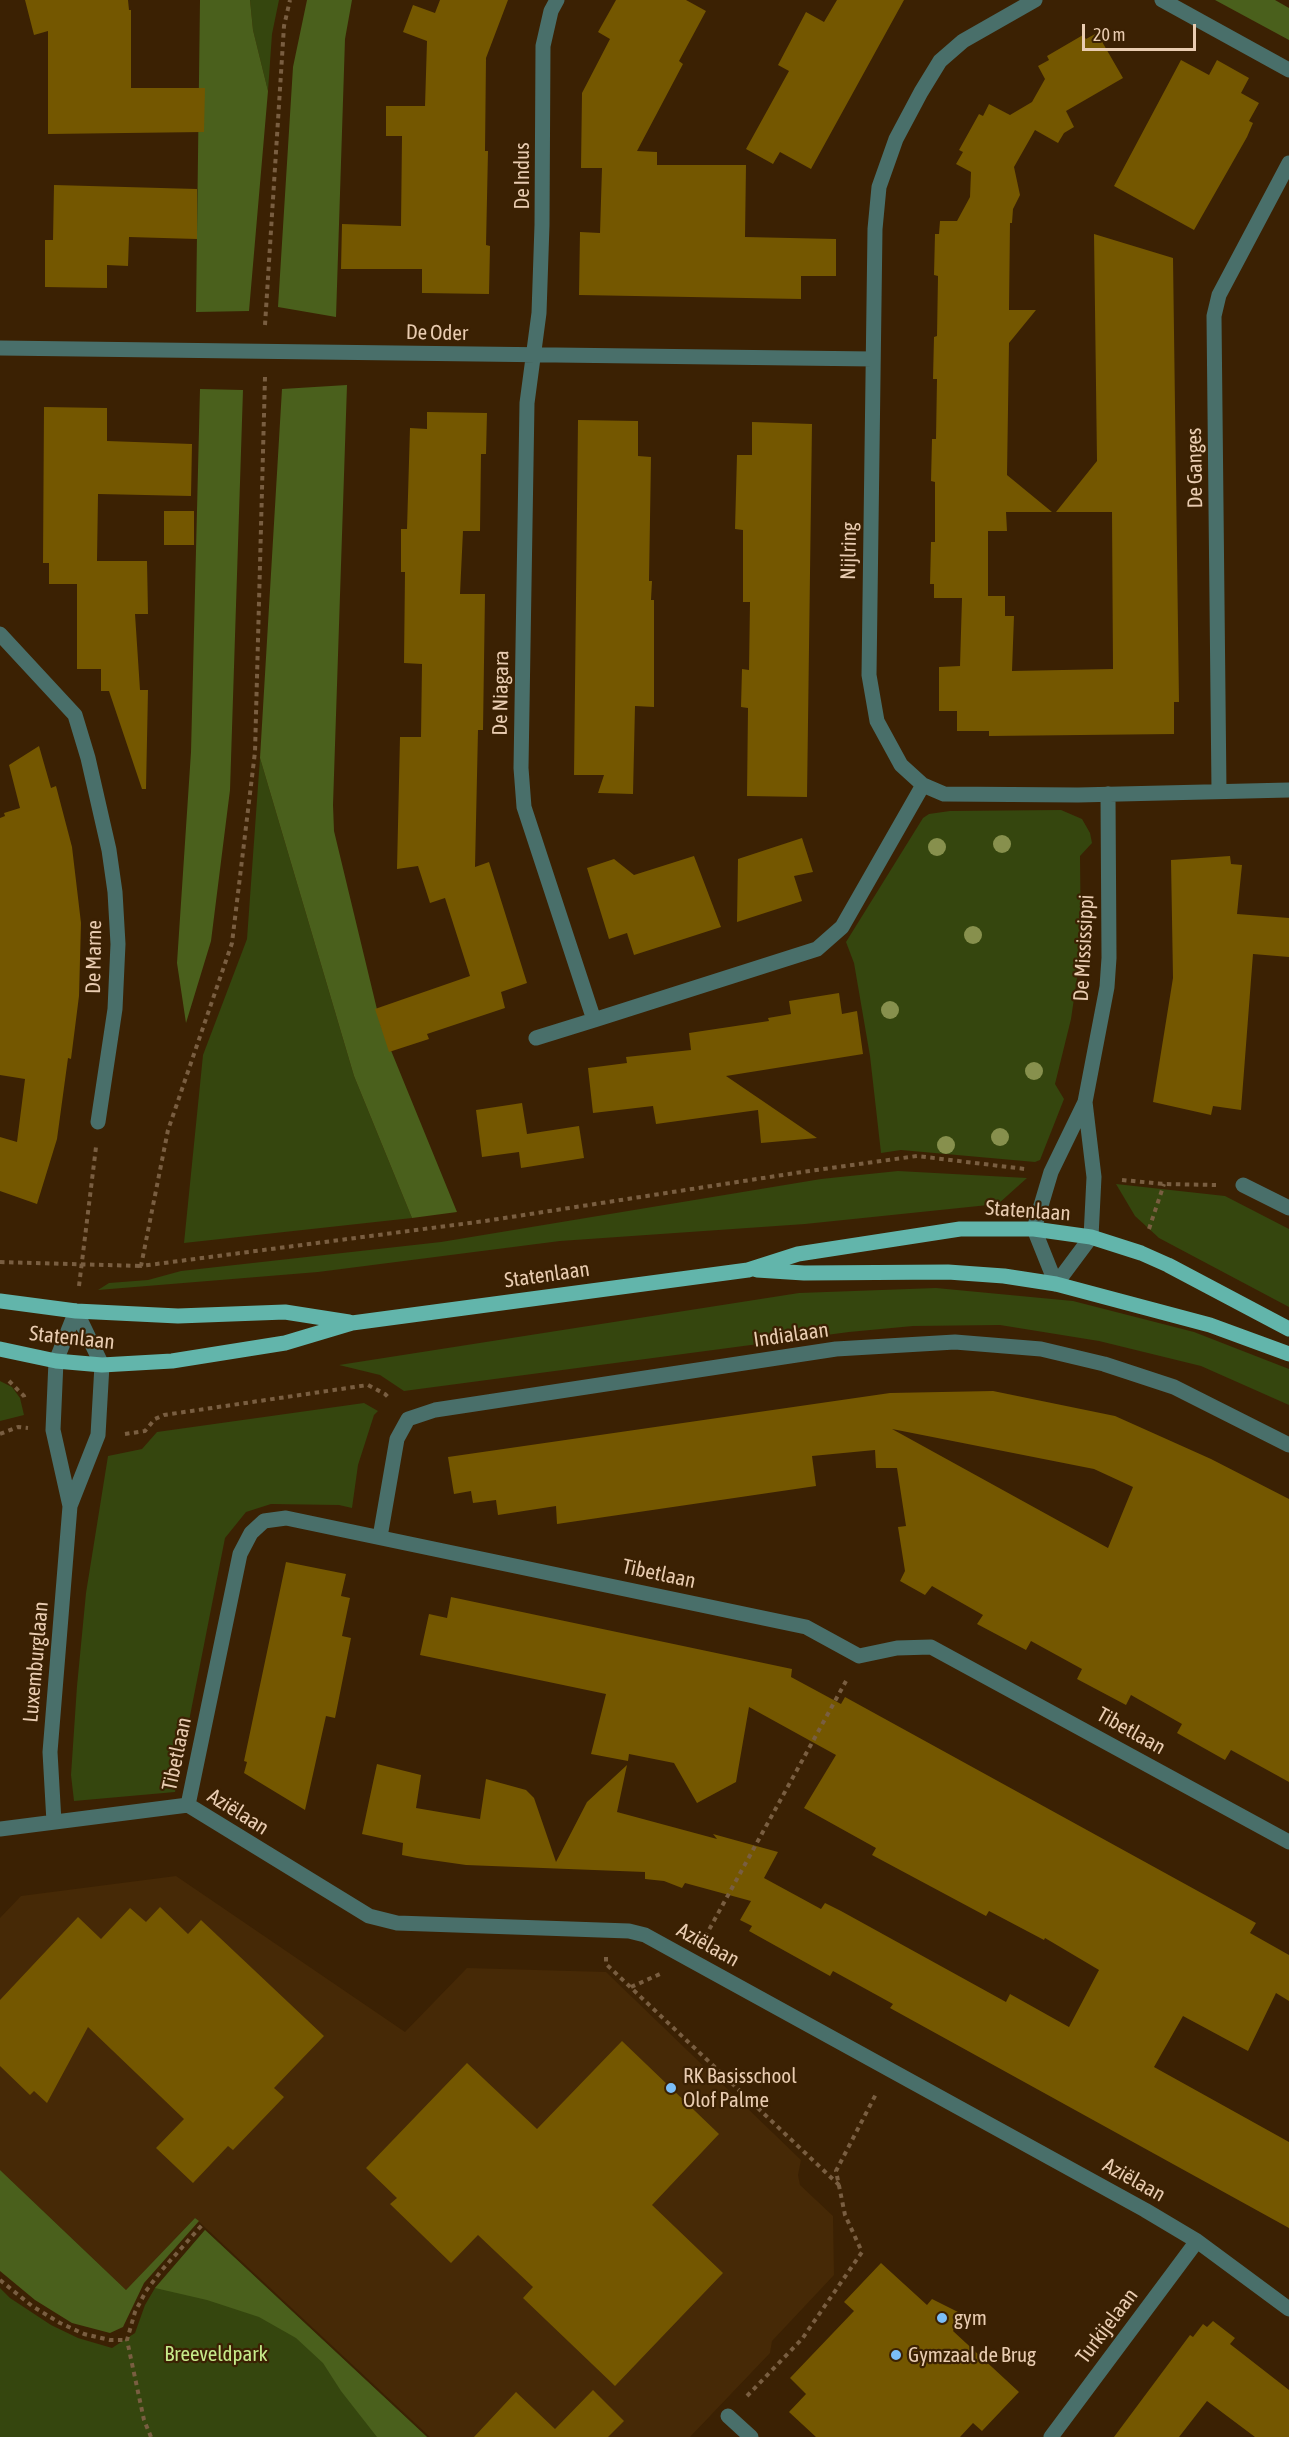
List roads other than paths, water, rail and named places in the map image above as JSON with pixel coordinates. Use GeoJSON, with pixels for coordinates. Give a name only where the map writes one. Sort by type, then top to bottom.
{"type":"FeatureCollection","features":[{"type":"Feature","properties":{"kind":"main road","name":"Statenlaan"},"geometry":{"type":"LineString","coordinates":[[0,1349],[56,1360],[102,1365],[172,1361],[285,1343],[352,1323],[748,1270],[798,1254],[960,1229],[1034,1229],[1091,1237],[1141,1253],[1168,1265],[1289,1329]]}},
{"type":"Feature","properties":{"kind":"main road","name":"Statenlaan"},"geometry":{"type":"LineString","coordinates":[[748,1270],[804,1273],[948,1272],[1004,1276],[1056,1284],[1210,1325],[1289,1354]]}},
{"type":"Feature","properties":{"kind":"main road","name":"Statenlaan"},"geometry":{"type":"LineString","coordinates":[[0,1301],[75,1311],[178,1316],[285,1312],[352,1323]]}},
{"type":"Feature","properties":{"kind":"street","name":"De Indus"},"geometry":{"type":"LineString","coordinates":[[534,355],[539,313],[542,225],[543,46],[551,11],[557,0]]}},
{"type":"Feature","properties":{"kind":"street","name":"Nijlring"},"geometry":{"type":"LineString","coordinates":[[1035,0],[963,41],[940,61],[896,139],[879,187],[875,229],[869,675],[877,721],[902,765],[923,785],[944,794],[1108,794],[1289,790]]}},
{"type":"Feature","properties":{"kind":"street"},"geometry":{"type":"LineString","coordinates":[[1161,0],[1289,70]]}},
{"type":"Feature","properties":{"kind":"street","name":"De Ganges"},"geometry":{"type":"LineString","coordinates":[[1219,791],[1214,316],[1219,295],[1289,163]]}},
{"type":"Feature","properties":{"kind":"street","name":"De Oder"},"geometry":{"type":"LineString","coordinates":[[0,348],[873,359]]}},
{"type":"Feature","properties":{"kind":"street","name":"De Niagara"},"geometry":{"type":"LineString","coordinates":[[534,355],[527,403],[520,768],[524,807],[594,1020]]}},
{"type":"Feature","properties":{"kind":"street","name":"De Marne"},"geometry":{"type":"LineString","coordinates":[[0,634],[75,715],[88,758],[109,850],[115,892],[117,944],[115,1009],[98,1122]]}},
{"type":"Feature","properties":{"kind":"street"},"geometry":{"type":"LineString","coordinates":[[536,1038],[817,950],[842,927],[923,785]]}},
{"type":"Feature","properties":{"kind":"street","name":"De Mississippi"},"geometry":{"type":"LineString","coordinates":[[1034,1229],[1051,1172],[1085,1101],[1107,987],[1108,794]]}},
{"type":"Feature","properties":{"kind":"street","name":"De Mississippi"},"geometry":{"type":"LineString","coordinates":[[1085,1101],[1094,1177],[1091,1237]]}},
{"type":"Feature","properties":{"kind":"street"},"geometry":{"type":"LineString","coordinates":[[1243,1185],[1289,1208]]}},
{"type":"Feature","properties":{"kind":"street"},"geometry":{"type":"LineString","coordinates":[[1034,1229],[1056,1284]]}},
{"type":"Feature","properties":{"kind":"street"},"geometry":{"type":"LineString","coordinates":[[1056,1284],[1091,1237]]}},
{"type":"Feature","properties":{"kind":"street","name":"Luxemburglaan"},"geometry":{"type":"LineString","coordinates":[[70,1506],[53,1430],[56,1360],[75,1311]]}},
{"type":"Feature","properties":{"kind":"street","name":"Luxemburglaan"},"geometry":{"type":"LineString","coordinates":[[54,1822],[50,1752],[70,1506],[98,1435],[102,1365],[75,1311]]}},
{"type":"Feature","properties":{"kind":"street","name":"Indialaan"},"geometry":{"type":"LineString","coordinates":[[380,1538],[397,1439],[408,1419],[435,1410],[836,1349],[955,1342],[1041,1349],[1104,1364],[1174,1387],[1289,1445]]}},
{"type":"Feature","properties":{"kind":"street","name":"Tibetlaan"},"geometry":{"type":"LineString","coordinates":[[188,1805],[240,1554],[251,1533],[264,1521],[286,1518],[806,1627],[859,1656],[897,1648],[932,1647],[1289,1842]]}},
{"type":"Feature","properties":{"kind":"street","name":"Aziëlaan"},"geometry":{"type":"LineString","coordinates":[[0,1829],[188,1805],[233,1835],[369,1916],[397,1923],[629,1930],[645,1935],[1145,2210],[1197,2241],[1289,2309]]}},
{"type":"Feature","properties":{"kind":"street","name":"Turkijelaan"},"geometry":{"type":"LineString","coordinates":[[1051,2437],[1197,2241]]}},
{"type":"Feature","properties":{"kind":"street"},"geometry":{"type":"LineString","coordinates":[[728,2416],[751,2437]]}},
{"type":"Feature","properties":{"kind":"place","name":"RK Basisschool Olof Palme"},"geometry":{"type":"Point","coordinates":[671,2088]}},
{"type":"Feature","properties":{"kind":"place","name":"gym"},"geometry":{"type":"Point","coordinates":[942,2318]}},
{"type":"Feature","properties":{"kind":"place","name":"Gymzaal de Brug"},"geometry":{"type":"Point","coordinates":[896,2355]}},
{"type":"Feature","properties":{"kind":"park label","name":"Breeveldpark"},"geometry":{"type":"Point","coordinates":[216,2354]}}]}
